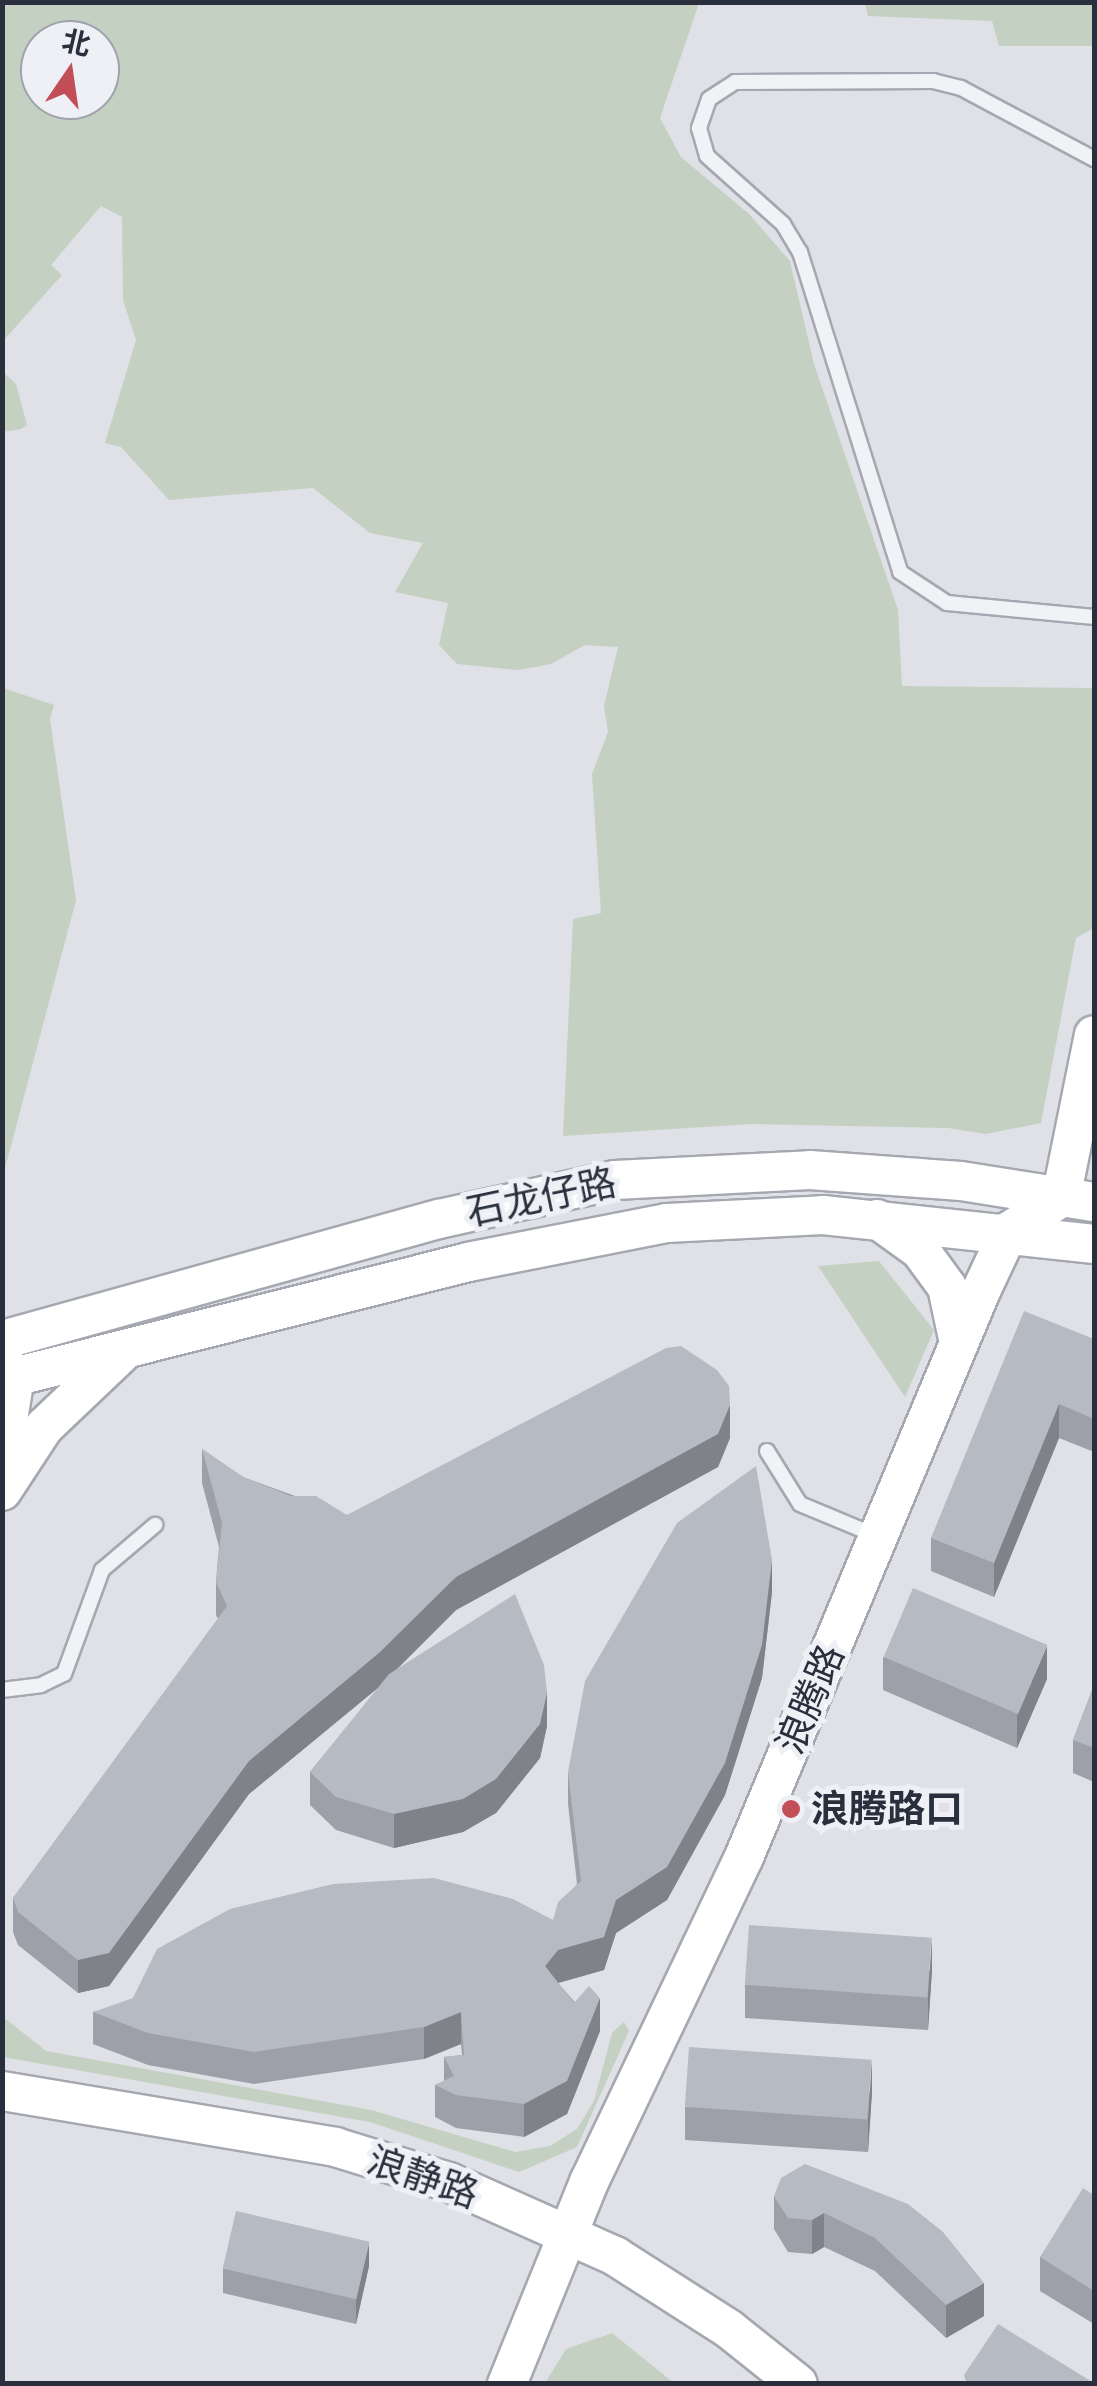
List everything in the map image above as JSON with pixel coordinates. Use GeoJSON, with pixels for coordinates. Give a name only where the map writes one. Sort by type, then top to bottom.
{"type":"FeatureCollection","features":[{"type":"Feature","properties":{"kind":"street"},"geometry":{"type":"LineString","coordinates":[[1010,1231],[1078,1200],[1094,1035]]}},
{"type":"Feature","properties":{"kind":"street","name":"石龙仔路"},"geometry":{"type":"LineString","coordinates":[[2,1340],[439,1219],[615,1180],[810,1170],[961,1181],[1078,1200]]}},
{"type":"Feature","properties":{"kind":"street","name":"石龙仔路"},"geometry":{"type":"LineString","coordinates":[[7,1372],[126,1350],[622,1230],[752,1215],[877,1219],[1010,1231],[1094,1244]]}},
{"type":"Feature","properties":{"kind":"street"},"geometry":{"type":"LineString","coordinates":[[877,1219],[920,1250],[948,1286],[959,1346]]}},
{"type":"Feature","properties":{"kind":"street","name":"浪腾路"},"geometry":{"type":"LineString","coordinates":[[508,2384],[567,2235],[744,1857],[1010,1231]]}},
{"type":"Feature","properties":{"kind":"street"},"geometry":{"type":"LineString","coordinates":[[2,1490],[44,1427],[126,1350]]}},
{"type":"Feature","properties":{"kind":"street"},"geometry":{"type":"LineString","coordinates":[[2,1456],[7,1372]]}},
{"type":"Feature","properties":{"kind":"street","name":"浪静路"},"geometry":{"type":"LineString","coordinates":[[2,2092],[335,2147],[449,2182],[567,2235],[690,2304],[798,2384]]}},
{"type":"Feature","properties":{"kind":"lane"},"geometry":{"type":"LineString","coordinates":[[1094,159],[961,88],[932,81],[735,82],[708,98],[699,128],[707,156],[783,224],[800,252],[900,572],[947,603],[1094,617]]}},
{"type":"Feature","properties":{"kind":"lane"},"geometry":{"type":"LineString","coordinates":[[767,1451],[800,1504],[878,1536]]}},
{"type":"Feature","properties":{"kind":"lane"},"geometry":{"type":"LineString","coordinates":[[2,1690],[41,1686],[64,1674],[79,1646],[91,1588],[155,1525]]}},
{"type":"Feature","properties":{"kind":"green space"},"geometry":{"type":"Polygon","coordinates":[[[3,2],[699,3],[660,118],[681,157],[749,214],[790,261],[814,364],[898,610],[902,686],[1094,688],[1094,928],[1076,938],[1041,1123],[986,1134],[948,1128],[751,1124],[563,1136],[573,919],[601,913],[592,774],[608,732],[604,706],[618,647],[585,645],[551,664],[518,670],[457,664],[439,645],[448,603],[395,592],[423,543],[370,533],[313,488],[169,500],[121,447],[105,443],[136,340],[123,300],[122,217],[101,206],[51,265],[62,275],[3,341],[3,2]]]}},
{"type":"Feature","properties":{"kind":"green space"},"geometry":{"type":"Polygon","coordinates":[[[865,3],[1094,3],[1094,46],[999,46],[992,21],[868,16],[865,3]]]}},
{"type":"Feature","properties":{"kind":"green space"},"geometry":{"type":"Polygon","coordinates":[[[3,372],[16,384],[27,425],[3,432],[3,372]]]}},
{"type":"Feature","properties":{"kind":"green space"},"geometry":{"type":"Polygon","coordinates":[[[3,688],[54,705],[50,719],[76,900],[3,1176],[3,688]]]}},
{"type":"Feature","properties":{"kind":"green space"},"geometry":{"type":"Polygon","coordinates":[[[879,1261],[934,1330],[905,1397],[818,1266],[879,1261]]]}},
{"type":"Feature","properties":{"kind":"green space"},"geometry":{"type":"Polygon","coordinates":[[[2,2016],[46,2051],[371,2110],[515,2152],[550,2146],[577,2129],[594,2101],[612,2033],[624,2022],[629,2031],[577,2147],[519,2172],[370,2122],[3,2057],[2,2016]]]}},
{"type":"Feature","properties":{"kind":"green space"},"geometry":{"type":"Polygon","coordinates":[[[612,2333],[674,2383],[545,2383],[566,2349],[612,2333]]]}},
{"type":"Feature","properties":{"kind":"building"},"geometry":{"type":"Polygon","coordinates":[[[1024,1311],[1094,1339],[1094,1419],[1059,1404],[994,1563],[931,1538],[1024,1311]]]}},
{"type":"Feature","properties":{"kind":"building"},"geometry":{"type":"Polygon","coordinates":[[[681,1346],[717,1370],[729,1386],[730,1405],[718,1434],[456,1577],[379,1653],[249,1761],[109,1953],[78,1960],[18,1912],[13,1898],[227,1606],[216,1582],[222,1523],[202,1449],[243,1477],[291,1496],[316,1496],[347,1515],[666,1348],[681,1346]]]}},
{"type":"Feature","properties":{"kind":"building"},"geometry":{"type":"Polygon","coordinates":[[[756,1466],[772,1560],[762,1645],[725,1763],[667,1867],[616,1900],[604,1937],[558,1950],[545,1966],[574,2003],[589,1986],[600,1998],[567,2081],[524,2104],[456,2095],[435,2085],[454,2076],[444,2057],[464,2055],[461,2012],[424,2027],[254,2052],[148,2033],[93,2012],[133,1998],[157,1949],[230,1909],[333,1884],[434,1878],[513,1899],[553,1920],[558,1902],[581,1881],[568,1772],[585,1681],[677,1523],[756,1466]]]}},
{"type":"Feature","properties":{"kind":"building"},"geometry":{"type":"Polygon","coordinates":[[[913,1588],[1047,1645],[1018,1714],[884,1657],[913,1588]]]}},
{"type":"Feature","properties":{"kind":"building"},"geometry":{"type":"Polygon","coordinates":[[[515,1594],[544,1665],[547,1693],[540,1724],[496,1779],[463,1799],[394,1814],[336,1797],[310,1772],[389,1674],[515,1594]]]}},
{"type":"Feature","properties":{"kind":"building"},"geometry":{"type":"Polygon","coordinates":[[[1094,1685],[1094,1748],[1073,1740],[1094,1685]]]}},
{"type":"Feature","properties":{"kind":"building"},"geometry":{"type":"Polygon","coordinates":[[[749,1925],[932,1938],[927,1998],[745,1985],[749,1925]]]}},
{"type":"Feature","properties":{"kind":"building"},"geometry":{"type":"Polygon","coordinates":[[[689,2047],[872,2060],[867,2120],[685,2107],[689,2047]]]}},
{"type":"Feature","properties":{"kind":"building"},"geometry":{"type":"Polygon","coordinates":[[[805,2164],[908,2204],[943,2232],[984,2283],[946,2305],[875,2238],[824,2213],[812,2220],[788,2218],[774,2196],[781,2178],[805,2164]]]}},
{"type":"Feature","properties":{"kind":"building"},"geometry":{"type":"Polygon","coordinates":[[[1083,2188],[1094,2195],[1094,2291],[1040,2257],[1083,2188]]]}},
{"type":"Feature","properties":{"kind":"building"},"geometry":{"type":"Polygon","coordinates":[[[236,2211],[369,2242],[356,2299],[223,2268],[236,2211]]]}},
{"type":"Feature","properties":{"kind":"building"},"geometry":{"type":"Polygon","coordinates":[[[998,2324],[1094,2384],[967,2384],[964,2375],[998,2324]]]}},
{"type":"Feature","properties":{"kind":"place","name":"浪腾路口"},"geometry":{"type":"Point","coordinates":[791,1809]}}]}
